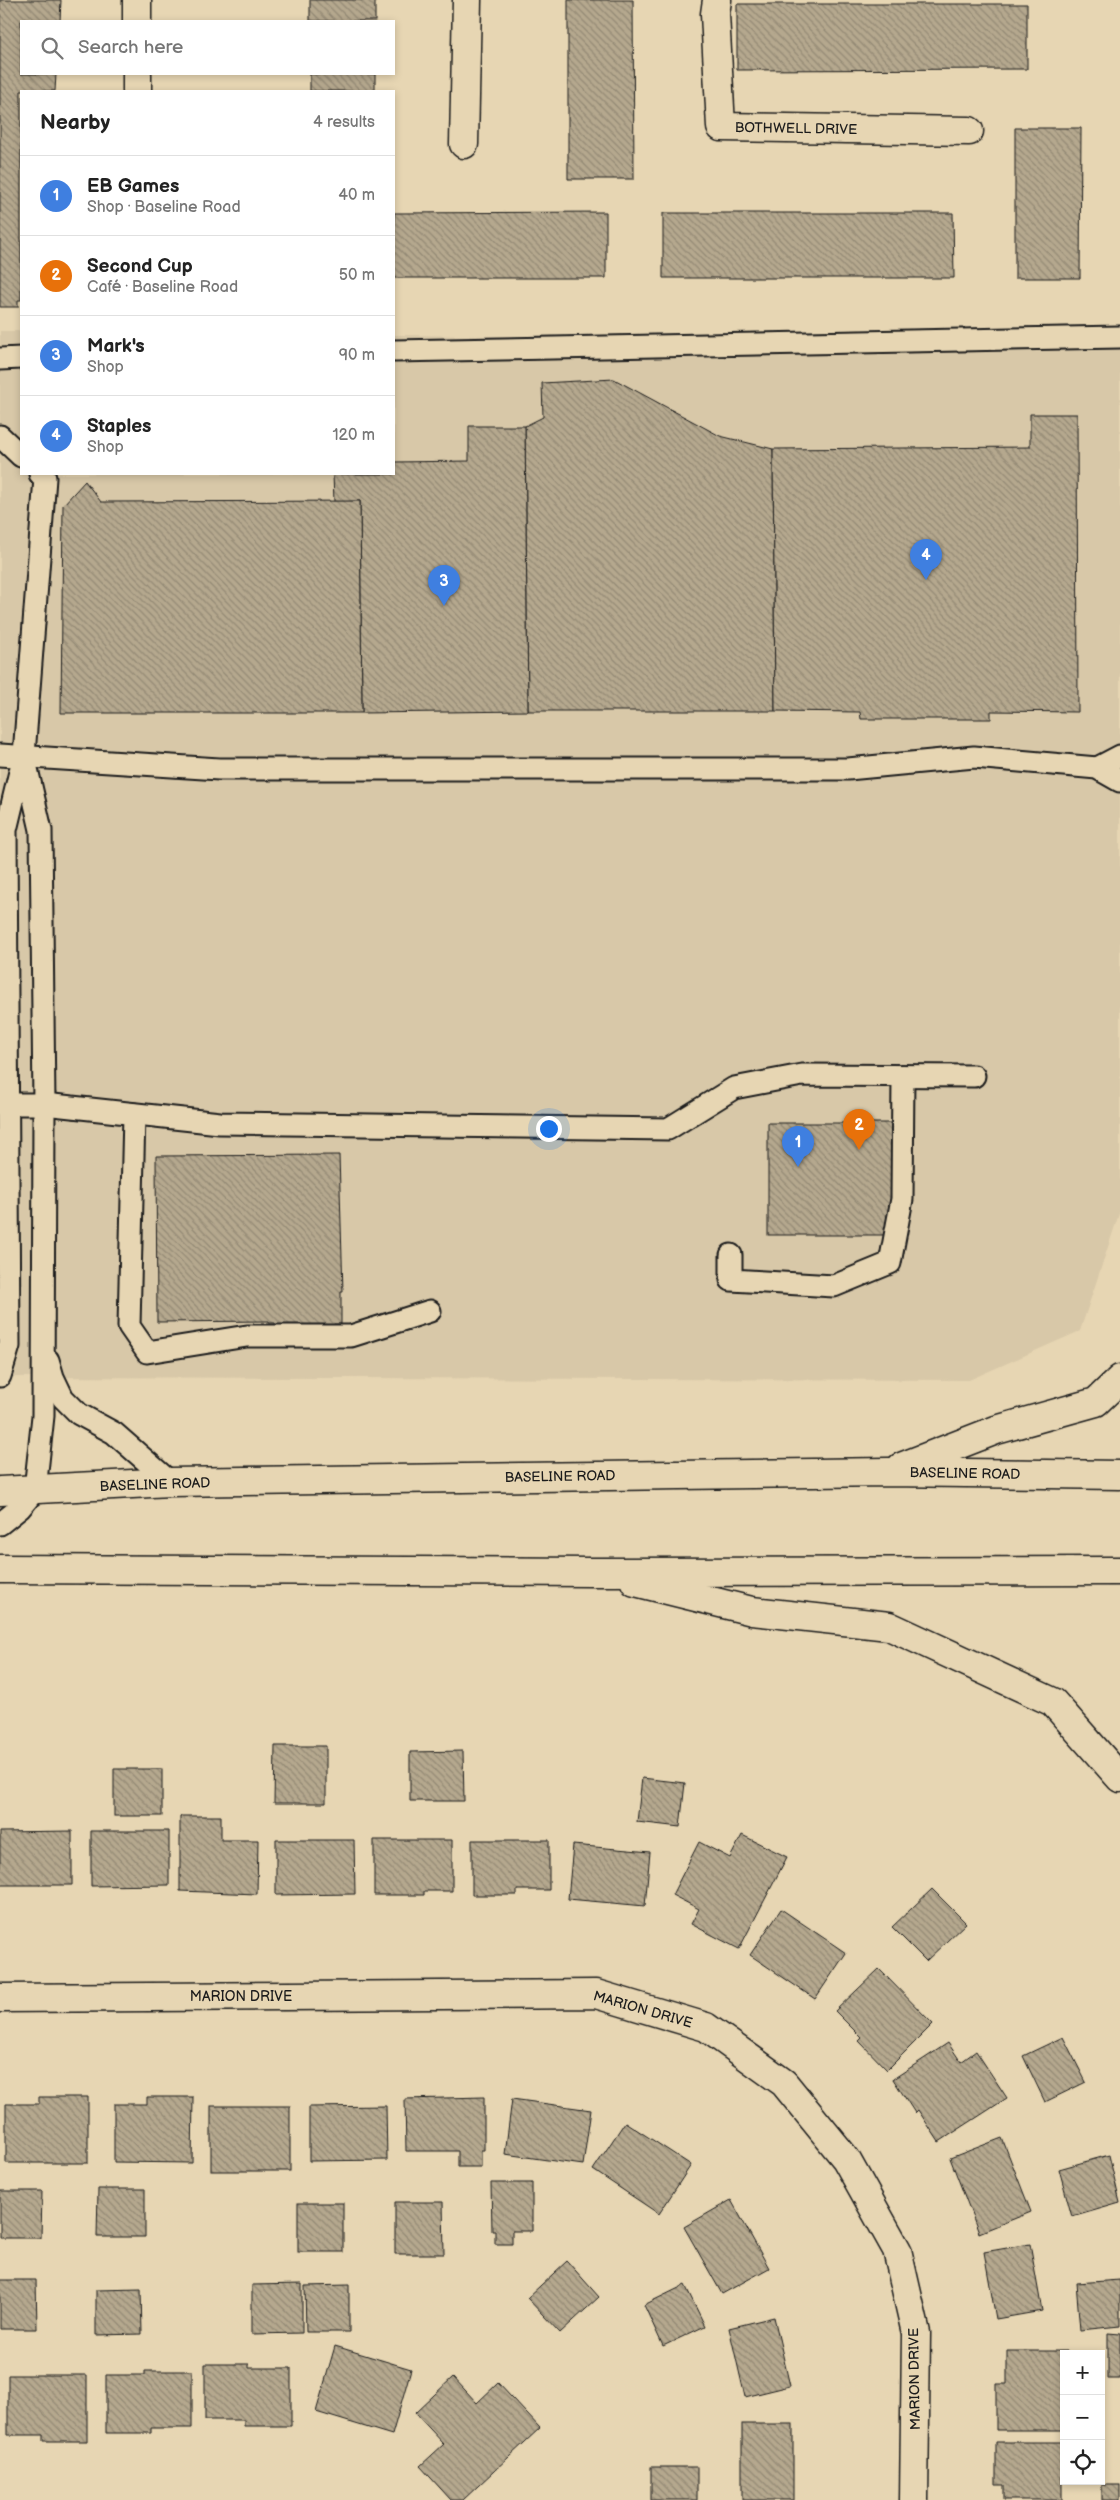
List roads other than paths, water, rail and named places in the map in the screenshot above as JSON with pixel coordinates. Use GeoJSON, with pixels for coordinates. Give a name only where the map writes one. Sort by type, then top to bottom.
{"type":"FeatureCollection","features":[{"type":"Feature","properties":{"kind":"main road"},"geometry":{"type":"LineString","coordinates":[[137,0],[137,20]]}},
{"type":"Feature","properties":{"kind":"main road"},"geometry":{"type":"LineString","coordinates":[[464,144],[467,0]]}},
{"type":"Feature","properties":{"kind":"main road","name":"BOTHWELL DRIVE"},"geometry":{"type":"LineString","coordinates":[[717,0],[715,14],[721,127],[969,131]]}},
{"type":"Feature","properties":{"kind":"main road"},"geometry":{"type":"LineString","coordinates":[[137,75],[137,90]]}},
{"type":"Feature","properties":{"kind":"main road"},"geometry":{"type":"LineString","coordinates":[[888,1472],[996,1430],[1096,1402],[1120,1379]]}},
{"type":"Feature","properties":{"kind":"main road","name":"BASELINE ROAD"},"geometry":{"type":"LineString","coordinates":[[0,1491],[170,1482],[888,1472],[1120,1475]]}},
{"type":"Feature","properties":{"kind":"main road"},"geometry":{"type":"LineString","coordinates":[[0,1569],[592,1572],[1120,1571]]}},
{"type":"Feature","properties":{"kind":"main road"},"geometry":{"type":"LineString","coordinates":[[592,1572],[752,1611],[889,1626],[1053,1702],[1120,1778]]}},
{"type":"Feature","properties":{"kind":"main road","name":"MARION DRIVE"},"geometry":{"type":"LineString","coordinates":[[0,1998],[596,1994],[706,2027],[784,2083],[846,2159],[897,2250],[916,2333],[914,2500]]}},
{"type":"Feature","properties":{"kind":"lane"},"geometry":{"type":"LineString","coordinates":[[395,351],[1033,340],[1120,336]]}},
{"type":"Feature","properties":{"kind":"lane"},"geometry":{"type":"LineString","coordinates":[[0,359],[20,358]]}},
{"type":"Feature","properties":{"kind":"lane"},"geometry":{"type":"LineString","coordinates":[[0,436],[20,455]]}},
{"type":"Feature","properties":{"kind":"lane"},"geometry":{"type":"LineString","coordinates":[[0,1376],[9,1346],[4,1104],[6,830],[24,755],[45,478],[41,475]]}},
{"type":"Feature","properties":{"kind":"lane"},"geometry":{"type":"LineString","coordinates":[[0,755],[24,755],[220,769],[848,769],[974,757],[1097,768],[1120,781]]}},
{"type":"Feature","properties":{"kind":"lane"},"geometry":{"type":"LineString","coordinates":[[0,1524],[20,1508],[35,1490],[43,1416],[44,1104],[41,830],[24,755]]}},
{"type":"Feature","properties":{"kind":"lane"},"geometry":{"type":"LineString","coordinates":[[1097,768],[1120,756]]}},
{"type":"Feature","properties":{"kind":"lane"},"geometry":{"type":"LineString","coordinates":[[4,1104],[44,1104],[220,1124],[668,1129],[734,1088],[802,1074],[974,1076]]}},
{"type":"Feature","properties":{"kind":"lane"},"geometry":{"type":"LineString","coordinates":[[731,1255],[731,1280],[834,1286],[890,1263],[902,1199],[903,1076]]}},
{"type":"Feature","properties":{"kind":"lane"},"geometry":{"type":"LineString","coordinates":[[134,1114],[129,1326],[147,1352],[247,1336],[351,1336],[430,1311]]}},
{"type":"Feature","properties":{"kind":"lane"},"geometry":{"type":"LineString","coordinates":[[42,1338],[53,1377],[64,1398],[79,1414],[114,1433],[170,1482]]}},
{"type":"Feature","properties":{"kind":"place","name":"Staples"},"geometry":{"type":"Point","coordinates":[926,580]}},
{"type":"Feature","properties":{"kind":"place","name":"Mark's"},"geometry":{"type":"Point","coordinates":[444,606]}},
{"type":"Feature","properties":{"kind":"place","name":"Second Cup"},"geometry":{"type":"Point","coordinates":[859,1150]}},
{"type":"Feature","properties":{"kind":"place","name":"EB Games"},"geometry":{"type":"Point","coordinates":[798,1167]}}]}
